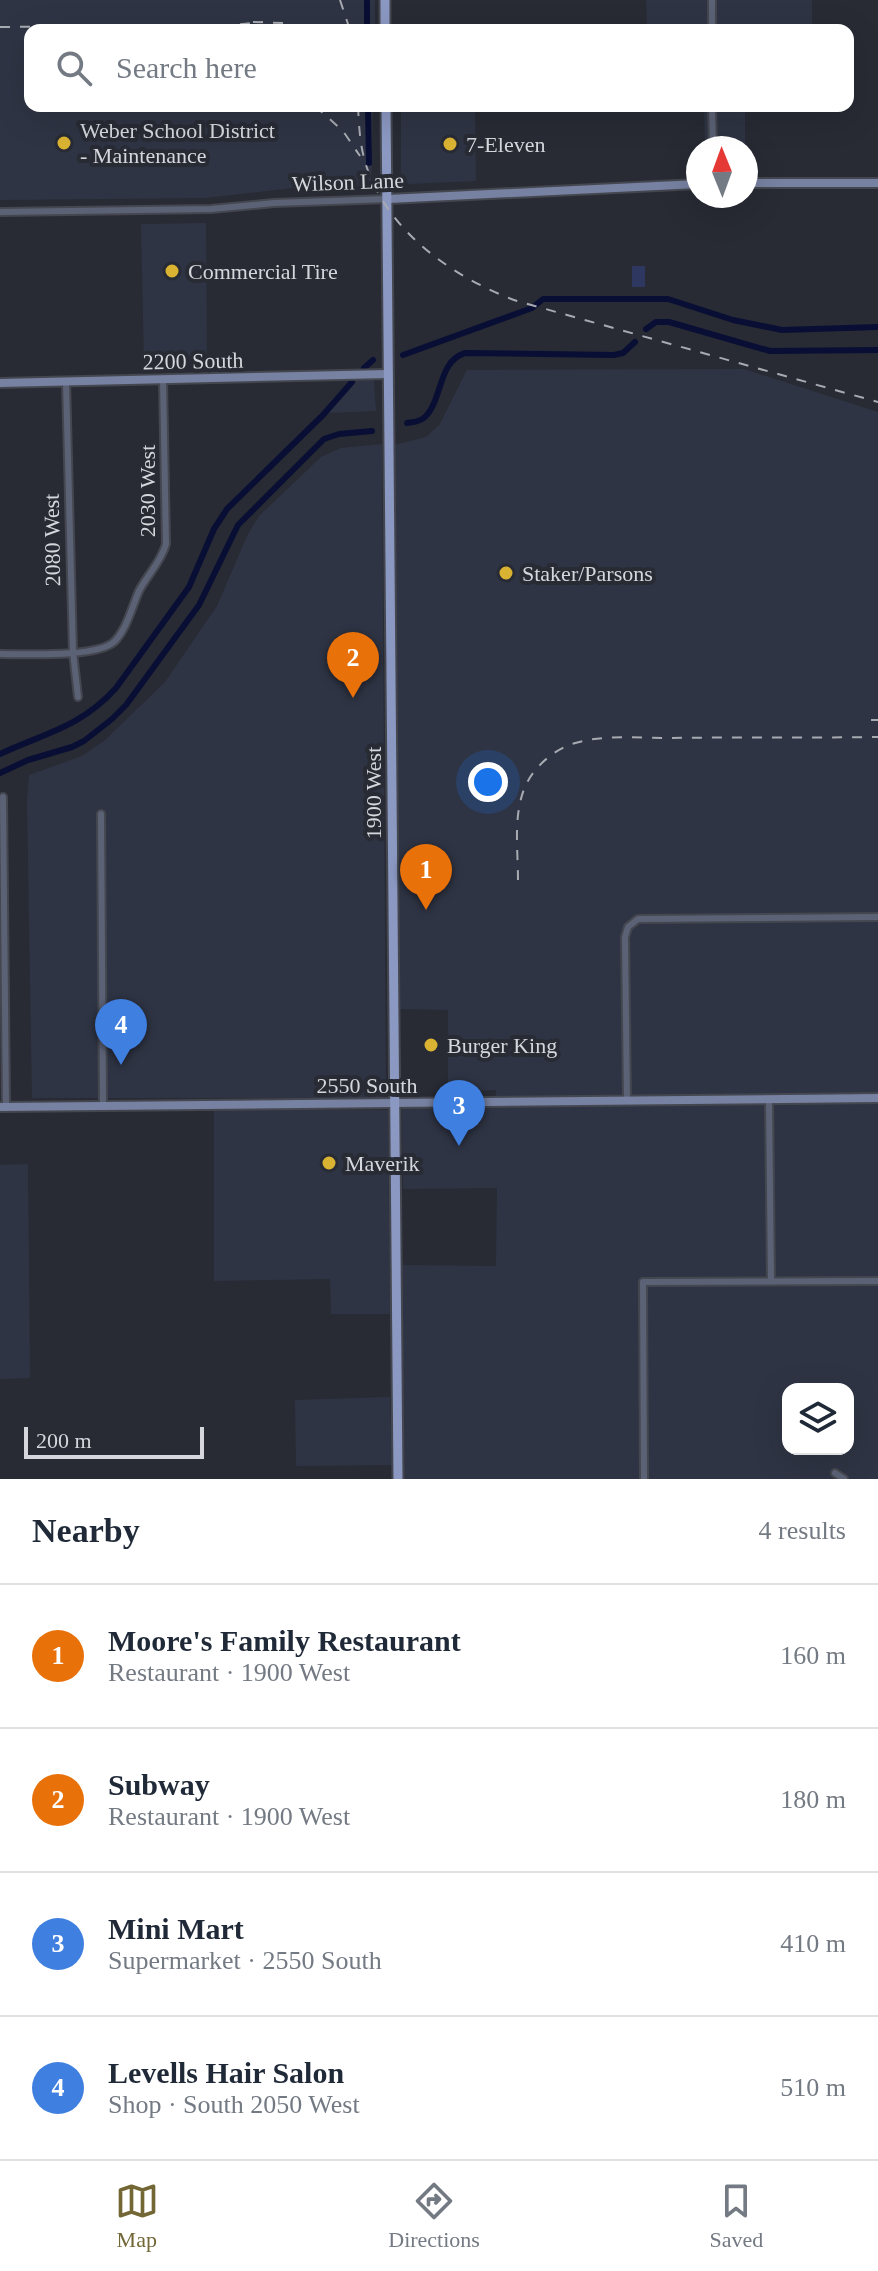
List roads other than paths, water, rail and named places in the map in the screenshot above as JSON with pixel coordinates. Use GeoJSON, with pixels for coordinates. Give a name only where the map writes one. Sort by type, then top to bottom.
{"type":"FeatureCollection","features":[{"type":"Feature","properties":{"kind":"main road"},"geometry":{"type":"LineString","coordinates":[[385,0],[385,24]]}},
{"type":"Feature","properties":{"kind":"main road","name":"1900 West"},"geometry":{"type":"LineString","coordinates":[[386,112],[398,1479]]}},
{"type":"Feature","properties":{"kind":"main road"},"geometry":{"type":"LineString","coordinates":[[758,183],[878,183]]}},
{"type":"Feature","properties":{"kind":"main road","name":"Wilson Lane"},"geometry":{"type":"LineString","coordinates":[[388,199],[686,185]]}},
{"type":"Feature","properties":{"kind":"main road","name":"2200 South"},"geometry":{"type":"LineString","coordinates":[[0,383],[388,374]]}},
{"type":"Feature","properties":{"kind":"main road","name":"2550 South"},"geometry":{"type":"LineString","coordinates":[[3,1107],[878,1098]]}},
{"type":"Feature","properties":{"kind":"street"},"geometry":{"type":"LineString","coordinates":[[712,0],[712,24]]}},
{"type":"Feature","properties":{"kind":"street"},"geometry":{"type":"LineString","coordinates":[[712,112],[713,136]]}},
{"type":"Feature","properties":{"kind":"street","name":"Wilson Lane"},"geometry":{"type":"LineString","coordinates":[[0,212],[211,209],[274,203],[388,199]]}},
{"type":"Feature","properties":{"kind":"street","name":"2030 West"},"geometry":{"type":"LineString","coordinates":[[0,654],[91,652],[111,645],[120,635],[144,581],[163,556],[166,544],[163,379]]}},
{"type":"Feature","properties":{"kind":"street","name":"2080 West"},"geometry":{"type":"LineString","coordinates":[[66,381],[73,652],[78,697]]}},
{"type":"Feature","properties":{"kind":"street"},"geometry":{"type":"LineString","coordinates":[[3,797],[3,1107]]}},
{"type":"Feature","properties":{"kind":"street"},"geometry":{"type":"LineString","coordinates":[[101,814],[103,1105]]}},
{"type":"Feature","properties":{"kind":"street"},"geometry":{"type":"LineString","coordinates":[[627,1101],[625,937],[628,927],[638,919],[878,917]]}},
{"type":"Feature","properties":{"kind":"street"},"geometry":{"type":"LineString","coordinates":[[769,1099],[771,1281]]}},
{"type":"Feature","properties":{"kind":"street"},"geometry":{"type":"LineString","coordinates":[[644,1479],[643,1282],[878,1281]]}},
{"type":"Feature","properties":{"kind":"street"},"geometry":{"type":"LineString","coordinates":[[835,1473],[844,1479]]}},
{"type":"Feature","properties":{"kind":"waterway"},"geometry":{"type":"LineString","coordinates":[[367,0],[367,24]]}},
{"type":"Feature","properties":{"kind":"waterway"},"geometry":{"type":"LineString","coordinates":[[368,112],[369,163]]}},
{"type":"Feature","properties":{"kind":"waterway"},"geometry":{"type":"LineString","coordinates":[[403,355],[532,308],[543,299],[668,299],[733,320],[782,330],[878,327]]}},
{"type":"Feature","properties":{"kind":"waterway"},"geometry":{"type":"LineString","coordinates":[[646,329],[656,322],[669,322],[770,351],[878,350]]}},
{"type":"Feature","properties":{"kind":"waterway"},"geometry":{"type":"LineString","coordinates":[[407,423],[425,417],[435,401],[445,372],[456,357],[465,353],[614,355],[623,353],[635,342]]}},
{"type":"Feature","properties":{"kind":"waterway"},"geometry":{"type":"LineString","coordinates":[[364,368],[373,360]]}},
{"type":"Feature","properties":{"kind":"waterway"},"geometry":{"type":"LineString","coordinates":[[0,754],[76,720],[116,688],[189,587],[214,529],[227,509],[323,415],[352,382]]}},
{"type":"Feature","properties":{"kind":"waterway"},"geometry":{"type":"LineString","coordinates":[[0,773],[28,760],[72,747],[112,719],[126,705],[199,605],[238,525],[324,439],[339,434],[372,431]]}},
{"type":"Feature","properties":{"kind":"railway"},"geometry":{"type":"LineString","coordinates":[[340,0],[348,24]]}},
{"type":"Feature","properties":{"kind":"railway"},"geometry":{"type":"LineString","coordinates":[[253,22],[287,24]]}},
{"type":"Feature","properties":{"kind":"railway"},"geometry":{"type":"LineString","coordinates":[[242,24],[263,22]]}},
{"type":"Feature","properties":{"kind":"railway"},"geometry":{"type":"LineString","coordinates":[[0,27],[24,27]]}},
{"type":"Feature","properties":{"kind":"railway"},"geometry":{"type":"LineString","coordinates":[[322,112],[343,131],[360,156]]}},
{"type":"Feature","properties":{"kind":"railway"},"geometry":{"type":"LineString","coordinates":[[358,112],[367,168],[391,213],[427,251],[471,280],[517,301],[878,402]]}},
{"type":"Feature","properties":{"kind":"railway"},"geometry":{"type":"LineString","coordinates":[[871,720],[878,720]]}},
{"type":"Feature","properties":{"kind":"railway"},"geometry":{"type":"LineString","coordinates":[[518,880],[517,824],[521,797],[537,768],[566,746],[620,737],[878,737]]}},
{"type":"Feature","properties":{"kind":"place","name":"Weber School District - Maintenance"},"geometry":{"type":"Point","coordinates":[64,143]}},
{"type":"Feature","properties":{"kind":"place","name":"7-Eleven"},"geometry":{"type":"Point","coordinates":[450,144]}},
{"type":"Feature","properties":{"kind":"place","name":"Commercial Tire"},"geometry":{"type":"Point","coordinates":[172,271]}},
{"type":"Feature","properties":{"kind":"place","name":"Staker/Parsons"},"geometry":{"type":"Point","coordinates":[506,573]}},
{"type":"Feature","properties":{"kind":"place","name":"Subway"},"geometry":{"type":"Point","coordinates":[353,698]}},
{"type":"Feature","properties":{"kind":"place","name":"Moore's Family Restaurant"},"geometry":{"type":"Point","coordinates":[426,910]}},
{"type":"Feature","properties":{"kind":"place","name":"Burger King"},"geometry":{"type":"Point","coordinates":[431,1045]}},
{"type":"Feature","properties":{"kind":"place","name":"Levells Hair Salon"},"geometry":{"type":"Point","coordinates":[121,1065]}},
{"type":"Feature","properties":{"kind":"place","name":"Mini Mart"},"geometry":{"type":"Point","coordinates":[459,1146]}},
{"type":"Feature","properties":{"kind":"place","name":"Maverik"},"geometry":{"type":"Point","coordinates":[329,1163]}}]}
